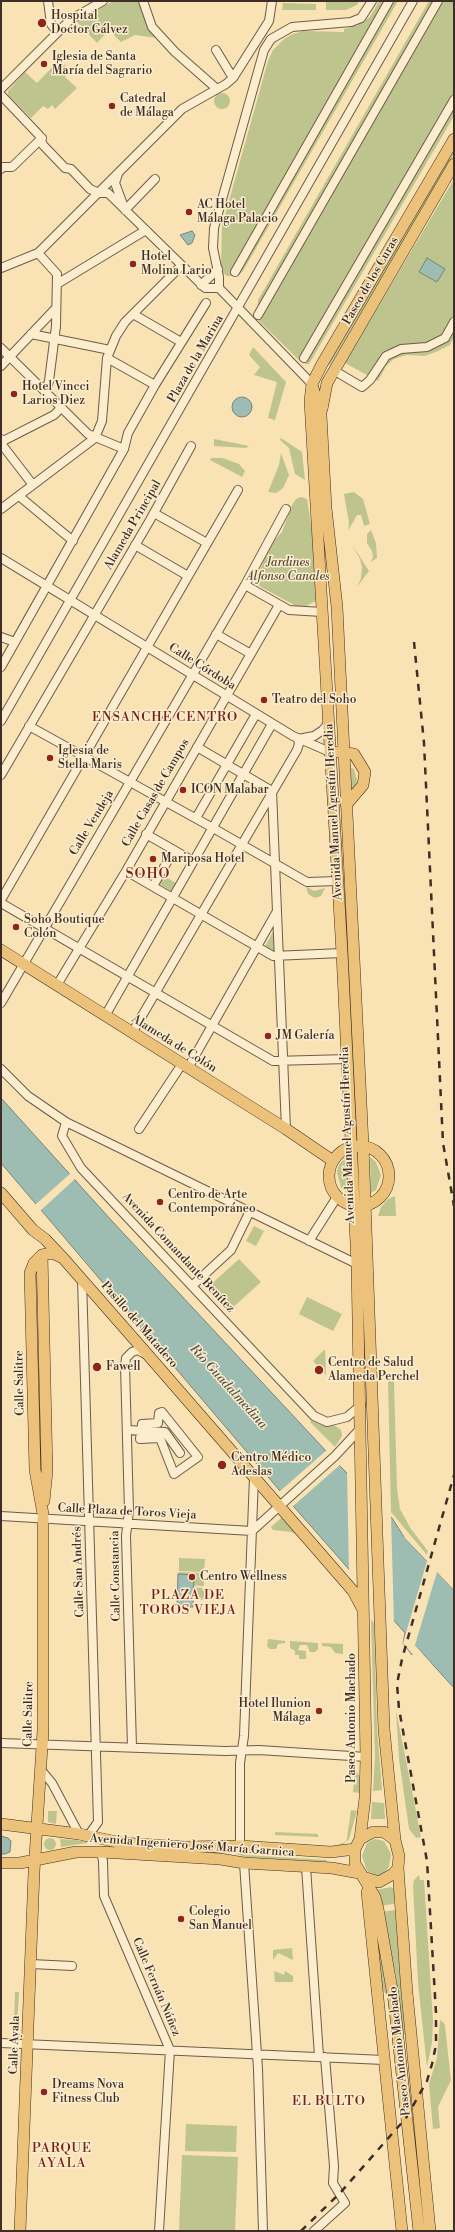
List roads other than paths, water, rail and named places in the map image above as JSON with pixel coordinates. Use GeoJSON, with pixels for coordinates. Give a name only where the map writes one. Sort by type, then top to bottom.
{"type":"FeatureCollection","features":[{"type":"Feature","properties":{"kind":"main road","name":"Paseo de los Curas"},"geometry":{"type":"LineString","coordinates":[[312,384],[322,364],[454,139]]}},
{"type":"Feature","properties":{"kind":"main road","name":"Paseo de los Curas"},"geometry":{"type":"LineString","coordinates":[[321,415],[327,383],[454,164]]}},
{"type":"Feature","properties":{"kind":"main road","name":"Avenida Manuel Agustín Heredia"},"geometry":{"type":"LineString","coordinates":[[312,384],[321,415],[326,502],[337,607],[346,805],[360,1205],[376,1494],[384,1729],[395,1840]]}},
{"type":"Feature","properties":{"kind":"main road","name":"Avenida Manuel Agustín Heredia"},"geometry":{"type":"LineString","coordinates":[[312,384],[310,408],[348,1059],[358,1146]]}},
{"type":"Feature","properties":{"kind":"main road"},"geometry":{"type":"LineString","coordinates":[[330,752],[354,754],[365,772],[363,785],[346,805]]}},
{"type":"Feature","properties":{"kind":"main road","name":"Alameda de Colón"},"geometry":{"type":"LineString","coordinates":[[1,950],[286,1129],[333,1161]]}},
{"type":"Feature","properties":{"kind":"main road"},"geometry":{"type":"LineString","coordinates":[[358,1146],[379,1152],[385,1159],[390,1175],[386,1189],[381,1197],[360,1205],[337,1197],[330,1184],[329,1176],[333,1161],[338,1154],[358,1146]]}},
{"type":"Feature","properties":{"kind":"main road","name":"Pasillo del Matadero"},"geometry":{"type":"LineString","coordinates":[[1,1193],[33,1230],[45,1239],[64,1258],[254,1477],[281,1504],[360,1592],[360,1602],[364,1616]]}},
{"type":"Feature","properties":{"kind":"main road","name":"Avenida Manuel Agustín Heredia"},"geometry":{"type":"LineString","coordinates":[[360,1205],[358,1264],[361,1405],[360,1592]]}},
{"type":"Feature","properties":{"kind":"main road","name":"Calle Salitre"},"geometry":{"type":"LineString","coordinates":[[35,1860],[42,1744],[43,1516],[35,1470],[30,1278],[32,1267],[42,1256],[52,1253],[64,1258]]}},
{"type":"Feature","properties":{"kind":"main road"},"geometry":{"type":"LineString","coordinates":[[360,1592],[370,1582],[379,1563]]}},
{"type":"Feature","properties":{"kind":"main road","name":"Paseo Antonio Machado"},"geometry":{"type":"LineString","coordinates":[[357,1844],[365,1798],[366,1757],[364,1616]]}},
{"type":"Feature","properties":{"kind":"main road","name":"Avenida Ingeniero José María Garnica"},"geometry":{"type":"LineString","coordinates":[[1,1824],[84,1835],[122,1843],[191,1847],[240,1846],[331,1852],[357,1844]]}},
{"type":"Feature","properties":{"kind":"main road"},"geometry":{"type":"LineString","coordinates":[[379,1832],[390,1835],[395,1840],[399,1856],[398,1868],[393,1874],[379,1882],[363,1878],[355,1864],[357,1844],[365,1834],[379,1832]]}},
{"type":"Feature","properties":{"kind":"main road","name":"Avenida Ingeniero José María Garnica"},"geometry":{"type":"LineString","coordinates":[[1,1863],[35,1860],[71,1853],[101,1852],[220,1859],[244,1863],[306,1867],[363,1878]]}},
{"type":"Feature","properties":{"kind":"main road","name":"Calle Ayala"},"geometry":{"type":"LineString","coordinates":[[20,2231],[35,1860]]}},
{"type":"Feature","properties":{"kind":"main road","name":"Paseo Antonio Machado"},"geometry":{"type":"LineString","coordinates":[[398,1868],[407,1993],[430,2231]]}},
{"type":"Feature","properties":{"kind":"main road","name":"Paseo Antonio Machado"},"geometry":{"type":"LineString","coordinates":[[363,1878],[402,2231]]}},
{"type":"Feature","properties":{"kind":"main road","name":"Paseo Antonio Machado"},"geometry":{"type":"LineString","coordinates":[[363,1878],[374,1897],[378,1909],[394,2002],[419,2231]]}},
{"type":"Feature","properties":{"kind":"street"},"geometry":{"type":"LineString","coordinates":[[48,1],[51,24],[57,32]]}},
{"type":"Feature","properties":{"kind":"street"},"geometry":{"type":"LineString","coordinates":[[1,88],[70,20],[103,1]]}},
{"type":"Feature","properties":{"kind":"street"},"geometry":{"type":"LineString","coordinates":[[143,1],[152,28],[217,89]]}},
{"type":"Feature","properties":{"kind":"street"},"geometry":{"type":"LineString","coordinates":[[1,268],[38,254],[99,193],[118,171],[182,109],[233,78],[269,21],[272,1]]}},
{"type":"Feature","properties":{"kind":"street"},"geometry":{"type":"LineString","coordinates":[[372,1],[361,18],[351,22],[292,27],[271,39],[264,50],[214,228],[213,248],[218,269],[219,288],[238,309],[413,1]]}},
{"type":"Feature","properties":{"kind":"street"},"geometry":{"type":"LineString","coordinates":[[234,272],[389,1]]}},
{"type":"Feature","properties":{"kind":"street"},"geometry":{"type":"LineString","coordinates":[[258,315],[438,1]]}},
{"type":"Feature","properties":{"kind":"street"},"geometry":{"type":"LineString","coordinates":[[216,50],[233,78]]}},
{"type":"Feature","properties":{"kind":"street"},"geometry":{"type":"LineString","coordinates":[[1,95],[42,138],[43,145],[55,155],[65,168],[71,169],[90,189],[99,193],[108,193],[201,285],[210,289],[219,288]]}},
{"type":"Feature","properties":{"kind":"street"},"geometry":{"type":"LineString","coordinates":[[304,358],[454,100]]}},
{"type":"Feature","properties":{"kind":"street"},"geometry":{"type":"LineString","coordinates":[[4,168],[12,167],[42,138]]}},
{"type":"Feature","properties":{"kind":"street"},"geometry":{"type":"LineString","coordinates":[[118,171],[115,183],[124,210]]}},
{"type":"Feature","properties":{"kind":"street"},"geometry":{"type":"LineString","coordinates":[[124,210],[155,179]]}},
{"type":"Feature","properties":{"kind":"street"},"geometry":{"type":"LineString","coordinates":[[57,284],[146,230]]}},
{"type":"Feature","properties":{"kind":"street"},"geometry":{"type":"LineString","coordinates":[[38,254],[58,274],[55,309],[55,338],[49,382],[45,392]]}},
{"type":"Feature","properties":{"kind":"street"},"geometry":{"type":"LineString","coordinates":[[1,509],[95,438],[102,422],[108,354],[125,322],[181,266]]}},
{"type":"Feature","properties":{"kind":"street"},"geometry":{"type":"LineString","coordinates":[[201,285],[218,269]]}},
{"type":"Feature","properties":{"kind":"street","name":"Plaza de la Marina"},"geometry":{"type":"LineString","coordinates":[[124,449],[128,433],[155,385],[206,303]]}},
{"type":"Feature","properties":{"kind":"street"},"geometry":{"type":"LineString","coordinates":[[1,366],[55,309]]}},
{"type":"Feature","properties":{"kind":"street","name":"Plaza de la Marina"},"geometry":{"type":"LineString","coordinates":[[157,450],[238,309],[312,384]]}},
{"type":"Feature","properties":{"kind":"street"},"geometry":{"type":"LineString","coordinates":[[133,314],[181,342]]}},
{"type":"Feature","properties":{"kind":"street"},"geometry":{"type":"LineString","coordinates":[[340,374],[362,387],[370,380],[386,356],[401,349],[427,347],[445,338],[454,322]]}},
{"type":"Feature","properties":{"kind":"street"},"geometry":{"type":"LineString","coordinates":[[32,334],[55,338],[108,354],[155,385]]}},
{"type":"Feature","properties":{"kind":"street"},"geometry":{"type":"LineString","coordinates":[[1,348],[88,434],[124,449],[1,667]]}},
{"type":"Feature","properties":{"kind":"street"},"geometry":{"type":"LineString","coordinates":[[33,485],[1,441],[54,415],[61,408]]}},
{"type":"Feature","properties":{"kind":"street","name":"Alameda Principal"},"geometry":{"type":"LineString","coordinates":[[1,774],[154,513],[191,446]]}},
{"type":"Feature","properties":{"kind":"street","name":"Alameda Principal"},"geometry":{"type":"LineString","coordinates":[[1,721],[157,450]]}},
{"type":"Feature","properties":{"kind":"street"},"geometry":{"type":"LineString","coordinates":[[1,900],[238,490]]}},
{"type":"Feature","properties":{"kind":"street"},"geometry":{"type":"LineString","coordinates":[[19,496],[73,541]]}},
{"type":"Feature","properties":{"kind":"street","name":"Calle Vendeja"},"geometry":{"type":"LineString","coordinates":[[1,1003],[243,588],[286,509]]}},
{"type":"Feature","properties":{"kind":"street"},"geometry":{"type":"LineString","coordinates":[[154,513],[207,543]]}},
{"type":"Feature","properties":{"kind":"street"},"geometry":{"type":"LineString","coordinates":[[135,545],[188,576]]}},
{"type":"Feature","properties":{"kind":"street"},"geometry":{"type":"LineString","coordinates":[[2,560],[94,616]]}},
{"type":"Feature","properties":{"kind":"street"},"geometry":{"type":"LineString","coordinates":[[243,588],[289,610],[322,612]]}},
{"type":"Feature","properties":{"kind":"street","name":"Calle Casas de Campos"},"geometry":{"type":"LineString","coordinates":[[57,985],[126,871],[279,604]]}},
{"type":"Feature","properties":{"kind":"street","name":"Calle Córdoba"},"geometry":{"type":"LineString","coordinates":[[94,616],[298,740],[330,752]]}},
{"type":"Feature","properties":{"kind":"street"},"geometry":{"type":"LineString","coordinates":[[216,634],[251,654]]}},
{"type":"Feature","properties":{"kind":"street"},"geometry":{"type":"LineString","coordinates":[[1,636],[15,642]]}},
{"type":"Feature","properties":{"kind":"street"},"geometry":{"type":"LineString","coordinates":[[196,818],[256,714]]}},
{"type":"Feature","properties":{"kind":"street"},"geometry":{"type":"LineString","coordinates":[[132,1033],[240,844],[297,750],[299,744],[298,740],[314,736],[323,730],[329,722]]}},
{"type":"Feature","properties":{"kind":"street"},"geometry":{"type":"LineString","coordinates":[[105,1016],[272,724]]}},
{"type":"Feature","properties":{"kind":"street"},"geometry":{"type":"LineString","coordinates":[[29,726],[196,818],[307,882],[338,881]]}},
{"type":"Feature","properties":{"kind":"street"},"geometry":{"type":"LineString","coordinates":[[197,747],[272,791]]}},
{"type":"Feature","properties":{"kind":"street"},"geometry":{"type":"LineString","coordinates":[[272,791],[286,1129]]}},
{"type":"Feature","properties":{"kind":"street"},"geometry":{"type":"LineString","coordinates":[[146,834],[194,861]]}},
{"type":"Feature","properties":{"kind":"street"},"geometry":{"type":"LineString","coordinates":[[153,886],[174,850]]}},
{"type":"Feature","properties":{"kind":"street"},"geometry":{"type":"LineString","coordinates":[[126,871],[273,956],[342,953]]}},
{"type":"Feature","properties":{"kind":"street"},"geometry":{"type":"LineString","coordinates":[[1,903],[273,1061],[348,1059]]}},
{"type":"Feature","properties":{"kind":"street"},"geometry":{"type":"LineString","coordinates":[[139,1129],[212,1026],[258,948],[277,912]]}},
{"type":"Feature","properties":{"kind":"street"},"geometry":{"type":"LineString","coordinates":[[1,1069],[28,1096],[66,1122],[309,1242],[358,1264]]}},
{"type":"Feature","properties":{"kind":"street","name":"Avenida Comandante Benítez"},"geometry":{"type":"LineString","coordinates":[[66,1122],[62,1136],[82,1168],[314,1416],[327,1422],[347,1417],[361,1405]]}},
{"type":"Feature","properties":{"kind":"street"},"geometry":{"type":"LineString","coordinates":[[309,1242],[337,1197]]}},
{"type":"Feature","properties":{"kind":"street"},"geometry":{"type":"LineString","coordinates":[[193,1285],[231,1250],[250,1213]]}},
{"type":"Feature","properties":{"kind":"street","name":"Calle San Andrés"},"geometry":{"type":"LineString","coordinates":[[82,1280],[98,1822],[84,1835]]}},
{"type":"Feature","properties":{"kind":"street","name":"Calle Constancia"},"geometry":{"type":"LineString","coordinates":[[132,1747],[127,1524],[126,1358],[132,1352],[138,1350],[148,1355]]}},
{"type":"Feature","properties":{"kind":"street"},"geometry":{"type":"LineString","coordinates":[[162,1412],[198,1457],[174,1474],[160,1438],[140,1439],[141,1432],[142,1424],[158,1423],[158,1413],[162,1412]]}},
{"type":"Feature","properties":{"kind":"street"},"geometry":{"type":"LineString","coordinates":[[252,1531],[335,1456],[361,1428]]}},
{"type":"Feature","properties":{"kind":"street"},"geometry":{"type":"LineString","coordinates":[[127,1430],[141,1432],[165,1432],[180,1453]]}},
{"type":"Feature","properties":{"kind":"street"},"geometry":{"type":"LineString","coordinates":[[240,1846],[241,1751],[244,1736],[254,1477]]}},
{"type":"Feature","properties":{"kind":"street","name":"Calle Plaza de Toros Vieja"},"geometry":{"type":"LineString","coordinates":[[1,1516],[43,1516],[90,1522],[252,1531]]}},
{"type":"Feature","properties":{"kind":"street"},"geometry":{"type":"LineString","coordinates":[[1,1743],[241,1751],[259,1750],[366,1757]]}},
{"type":"Feature","properties":{"kind":"street"},"geometry":{"type":"LineString","coordinates":[[41,1770],[52,1783],[84,1835]]}},
{"type":"Feature","properties":{"kind":"street","name":"Calle Fernán Núñez"},"geometry":{"type":"LineString","coordinates":[[101,1852],[103,1860],[104,1896],[170,2050],[159,2231]]}},
{"type":"Feature","properties":{"kind":"street"},"geometry":{"type":"LineString","coordinates":[[244,1863],[257,2054],[263,2231]]}},
{"type":"Feature","properties":{"kind":"street"},"geometry":{"type":"LineString","coordinates":[[306,1867],[322,2057],[334,2166],[333,2183],[345,2204],[314,2231]]}},
{"type":"Feature","properties":{"kind":"street"},"geometry":{"type":"LineString","coordinates":[[31,1964],[72,1966]]}},
{"type":"Feature","properties":{"kind":"street"},"geometry":{"type":"LineString","coordinates":[[1,2043],[384,2060]]}},
{"type":"Feature","properties":{"kind":"water"},"geometry":{"type":"Polygon","coordinates":[[[192,231],[195,235],[192,243],[188,245],[180,235],[192,231]]]}},
{"type":"Feature","properties":{"kind":"water"},"geometry":{"type":"Polygon","coordinates":[[[427,258],[445,269],[437,282],[419,272],[427,258]]]}},
{"type":"Feature","properties":{"kind":"water"},"geometry":{"type":"Polygon","coordinates":[[[242,397],[249,400],[252,407],[249,414],[242,417],[235,414],[232,407],[235,400],[242,397]]]}},
{"type":"Feature","properties":{"kind":"water","name":"Río Guadalmedina"},"geometry":{"type":"Polygon","coordinates":[[[1,1098],[112,1221],[339,1465],[392,1518],[404,1537],[454,1590],[454,1688],[415,1645],[412,1655],[403,1643],[405,1633],[280,1491],[1,1163],[1,1098]]]}},
{"type":"Feature","properties":{"kind":"water"},"geometry":{"type":"Polygon","coordinates":[[[178,1574],[194,1575],[193,1607],[177,1606],[178,1574]]]}},
{"type":"Feature","properties":{"kind":"water"},"geometry":{"type":"Polygon","coordinates":[[[1,1836],[8,1838],[11,1841],[10,1852],[5,1854],[1,1854],[1,1836]]]}},
{"type":"Feature","properties":{"kind":"railway"},"geometry":{"type":"LineString","coordinates":[[414,642],[424,743],[443,1143],[454,1206]]}},
{"type":"Feature","properties":{"kind":"railway"},"geometry":{"type":"LineString","coordinates":[[301,2231],[340,2193],[406,2118],[427,2081],[436,2045],[436,2013],[427,1861],[399,1709],[397,1684],[402,1659],[454,1475]]}},
{"type":"Feature","properties":{"kind":"place","name":"Hospital Doctor Gálvez"},"geometry":{"type":"Point","coordinates":[42,23]}},
{"type":"Feature","properties":{"kind":"place","name":"Iglesia de Santa María del Sagrario"},"geometry":{"type":"Point","coordinates":[44,64]}},
{"type":"Feature","properties":{"kind":"place","name":"Catedral de Málaga"},"geometry":{"type":"Point","coordinates":[112,106]}},
{"type":"Feature","properties":{"kind":"place","name":"AC Hotel Málaga Palacio"},"geometry":{"type":"Point","coordinates":[189,212]}},
{"type":"Feature","properties":{"kind":"place","name":"Hotel Molina Lario"},"geometry":{"type":"Point","coordinates":[133,264]}},
{"type":"Feature","properties":{"kind":"place","name":"Hotel Vincci Larios Diez"},"geometry":{"type":"Point","coordinates":[14,394]}},
{"type":"Feature","properties":{"kind":"place","name":"Teatro del Soho"},"geometry":{"type":"Point","coordinates":[264,700]}},
{"type":"Feature","properties":{"kind":"place","name":"Iglesia de Stella Maris"},"geometry":{"type":"Point","coordinates":[50,758]}},
{"type":"Feature","properties":{"kind":"place","name":"ICON Malabar"},"geometry":{"type":"Point","coordinates":[183,790]}},
{"type":"Feature","properties":{"kind":"place","name":"Mariposa Hotel"},"geometry":{"type":"Point","coordinates":[153,859]}},
{"type":"Feature","properties":{"kind":"place","name":"Soho Boutique Colón"},"geometry":{"type":"Point","coordinates":[16,927]}},
{"type":"Feature","properties":{"kind":"place","name":"JM Galería"},"geometry":{"type":"Point","coordinates":[268,1036]}},
{"type":"Feature","properties":{"kind":"place","name":"Centro de Arte Contemporáneo"},"geometry":{"type":"Point","coordinates":[160,1202]}},
{"type":"Feature","properties":{"kind":"place","name":"Fawell"},"geometry":{"type":"Point","coordinates":[97,1367]}},
{"type":"Feature","properties":{"kind":"place","name":"Centro de Salud Alameda Perchel"},"geometry":{"type":"Point","coordinates":[319,1370]}},
{"type":"Feature","properties":{"kind":"place","name":"Centro Médico Adeslas"},"geometry":{"type":"Point","coordinates":[222,1465]}},
{"type":"Feature","properties":{"kind":"place","name":"Centro Wellness"},"geometry":{"type":"Point","coordinates":[192,1577]}},
{"type":"Feature","properties":{"kind":"place","name":"Hotel Ilunion Málaga"},"geometry":{"type":"Point","coordinates":[319,1711]}},
{"type":"Feature","properties":{"kind":"place","name":"Colegio San Manuel"},"geometry":{"type":"Point","coordinates":[181,1919]}},
{"type":"Feature","properties":{"kind":"place","name":"Dreams Nova Fitness Club"},"geometry":{"type":"Point","coordinates":[44,2092]}},
{"type":"Feature","properties":{"kind":"district","name":"ENSANCHE CENTRO"},"geometry":{"type":"Point","coordinates":[165,718]}},
{"type":"Feature","properties":{"kind":"district","name":"SOHO"},"geometry":{"type":"Point","coordinates":[148,875]}},
{"type":"Feature","properties":{"kind":"district","name":"PLAZA DE TOROS VIEJA"},"geometry":{"type":"Point","coordinates":[188,1604]}},
{"type":"Feature","properties":{"kind":"district","name":"EL BULTO"},"geometry":{"type":"Point","coordinates":[329,2102]}},
{"type":"Feature","properties":{"kind":"district","name":"PARQUE AYALA"},"geometry":{"type":"Point","coordinates":[62,2156]}},
{"type":"Feature","properties":{"kind":"park label","name":"Jardines Alfonso Canales"},"geometry":{"type":"Point","coordinates":[288,570]}}]}
